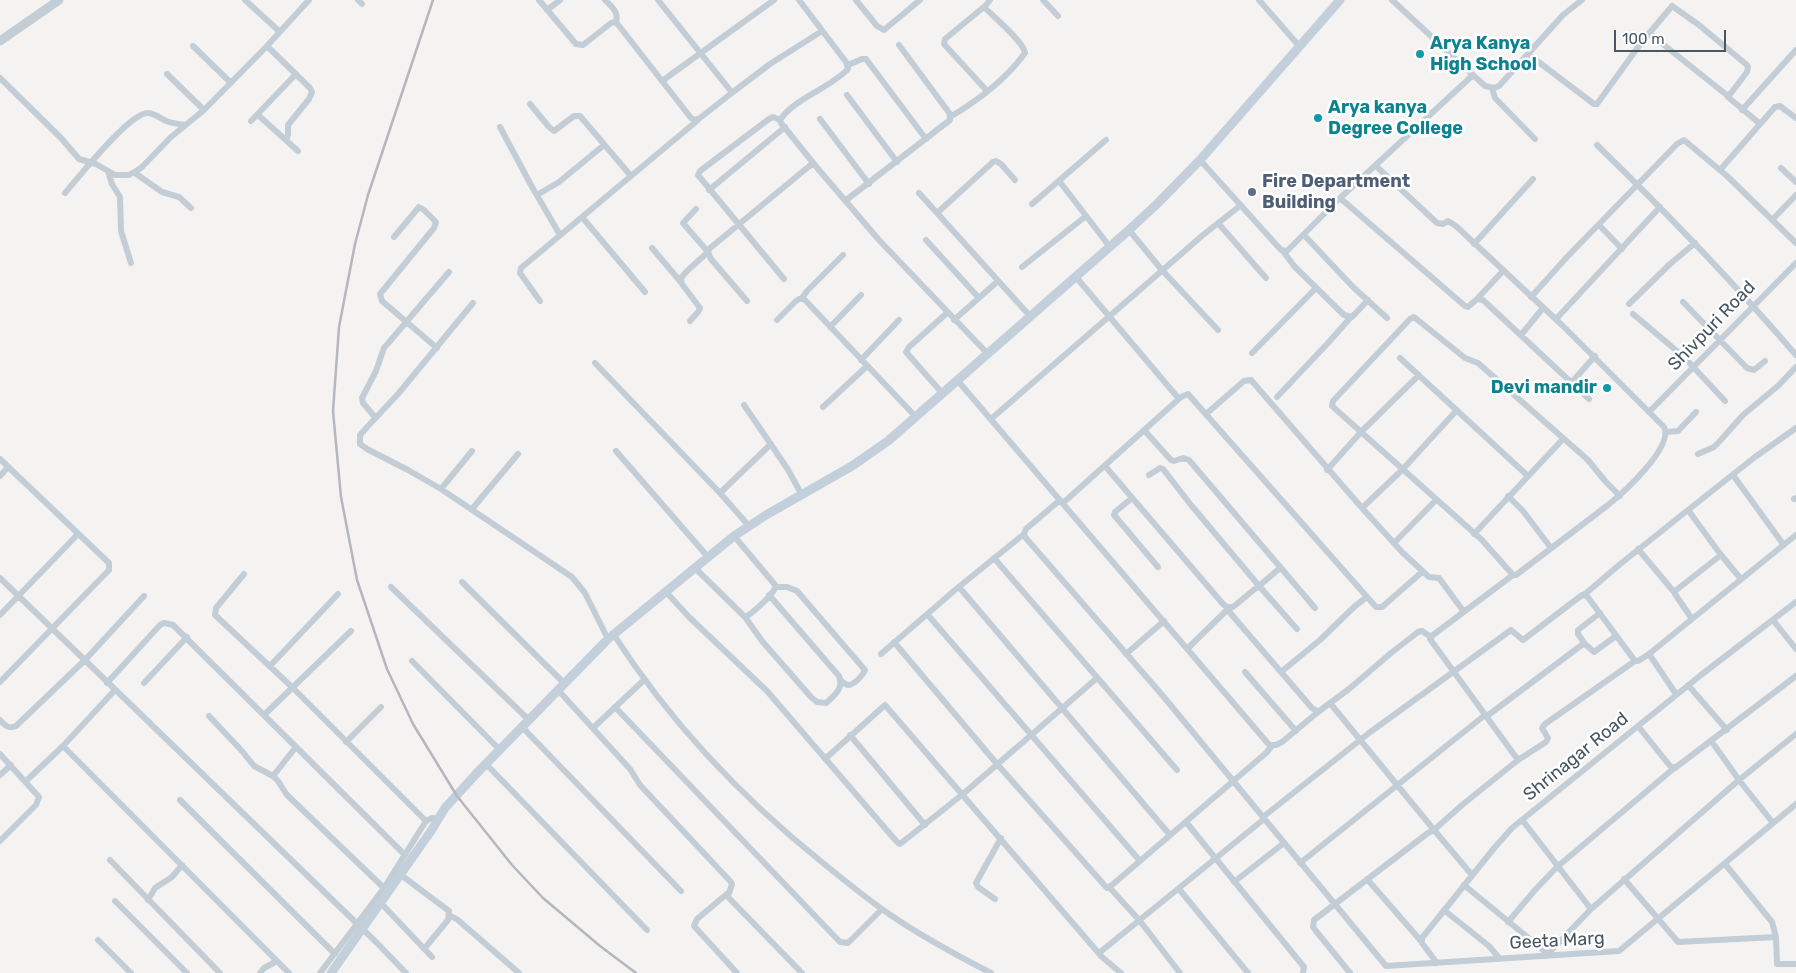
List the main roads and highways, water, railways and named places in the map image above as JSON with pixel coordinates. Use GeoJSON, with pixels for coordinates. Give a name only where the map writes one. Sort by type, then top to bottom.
{"type":"FeatureCollection","features":[{"type":"Feature","properties":{"kind":"main road"},"geometry":{"type":"LineString","coordinates":[[330,973],[431,831],[445,808],[561,686],[611,637],[734,536],[852,466],[888,440],[958,381],[987,353],[1076,277],[1158,203],[1200,160],[1340,0]]}},
{"type":"Feature","properties":{"kind":"railway"},"geometry":{"type":"LineString","coordinates":[[433,0],[368,195],[355,244],[339,327],[333,411],[341,497],[357,580],[387,669],[413,724],[457,796],[512,865],[543,898],[600,946],[636,973]]}},
{"type":"Feature","properties":{"kind":"place","name":"Arya Kanya High School"},"geometry":{"type":"Point","coordinates":[1420,54]}},
{"type":"Feature","properties":{"kind":"place","name":"Arya kanya Degree College"},"geometry":{"type":"Point","coordinates":[1318,118]}},
{"type":"Feature","properties":{"kind":"place","name":"Fire Department Building"},"geometry":{"type":"Point","coordinates":[1252,192]}},
{"type":"Feature","properties":{"kind":"place","name":"Devi mandir"},"geometry":{"type":"Point","coordinates":[1607,388]}}]}
